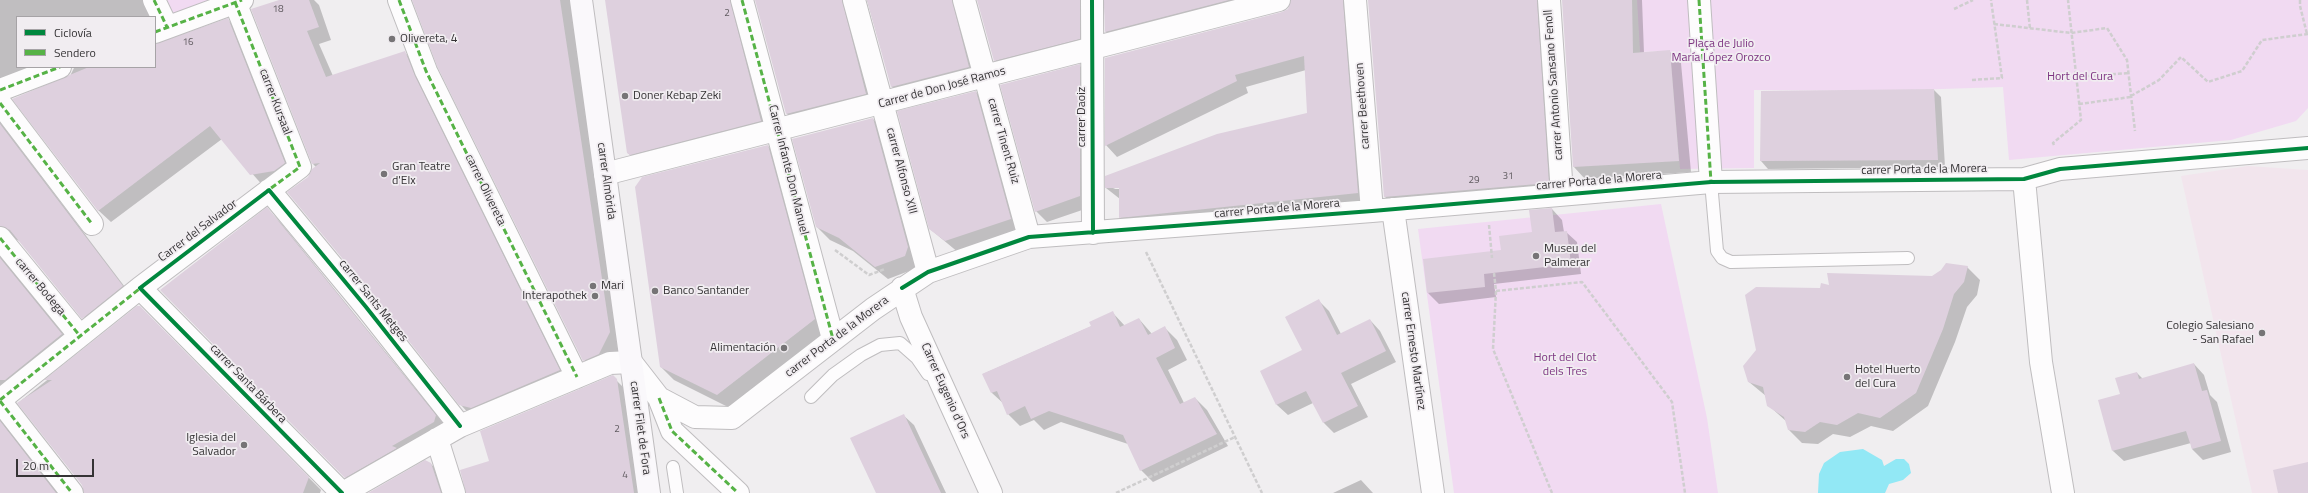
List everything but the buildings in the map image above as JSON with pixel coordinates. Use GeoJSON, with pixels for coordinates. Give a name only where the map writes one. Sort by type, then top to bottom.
{"type":"FeatureCollection","features":[{"type":"Feature","properties":{"kind":"street"},"geometry":{"type":"LineString","coordinates":[[154,0],[161,29],[238,1]]}},
{"type":"Feature","properties":{"kind":"street","name":"carrer Olivereta"},"geometry":{"type":"LineString","coordinates":[[399,0],[426,71],[577,377]]}},
{"type":"Feature","properties":{"kind":"street","name":"carrer Almòrida"},"geometry":{"type":"LineString","coordinates":[[581,0],[631,362]]}},
{"type":"Feature","properties":{"kind":"street","name":"Carrer Infante Don Manuel"},"geometry":{"type":"LineString","coordinates":[[742,0],[779,130],[808,251],[833,340]]}},
{"type":"Feature","properties":{"kind":"street","name":"carrer Alfonso XIII"},"geometry":{"type":"LineString","coordinates":[[854,0],[928,272]]}},
{"type":"Feature","properties":{"kind":"street","name":"carrer Tinent Ruiz"},"geometry":{"type":"LineString","coordinates":[[964,0],[1029,236]]}},
{"type":"Feature","properties":{"kind":"street","name":"carrer Daoiz"},"geometry":{"type":"LineString","coordinates":[[1092,0],[1093,233]]}},
{"type":"Feature","properties":{"kind":"street","name":"Carrer de Don José Ramos"},"geometry":{"type":"LineString","coordinates":[[605,174],[1278,0]]}},
{"type":"Feature","properties":{"kind":"street","name":"carrer Beethoven"},"geometry":{"type":"LineString","coordinates":[[1355,0],[1372,211]]}},
{"type":"Feature","properties":{"kind":"street","name":"carrer Antonio Sansano Fenoll"},"geometry":{"type":"LineString","coordinates":[[1549,0],[1562,194]]}},
{"type":"Feature","properties":{"kind":"street"},"geometry":{"type":"LineString","coordinates":[[1699,0],[1711,182]]}},
{"type":"Feature","properties":{"kind":"street","name":"carrer Kursaal"},"geometry":{"type":"LineString","coordinates":[[238,1],[300,167],[269,190]]}},
{"type":"Feature","properties":{"kind":"street"},"geometry":{"type":"LineString","coordinates":[[0,90],[57,68]]}},
{"type":"Feature","properties":{"kind":"street"},"geometry":{"type":"LineString","coordinates":[[0,103],[92,224]]}},
{"type":"Feature","properties":{"kind":"street","name":"carrer Porta de la Morera"},"geometry":{"type":"LineString","coordinates":[[631,362],[659,398],[696,417],[732,418],[902,288],[928,272],[1029,236],[1136,230],[1711,182],[2024,179],[2055,170],[2306,145]]}},
{"type":"Feature","properties":{"kind":"street"},"geometry":{"type":"LineString","coordinates":[[2024,179],[2041,362],[2064,493]]}},
{"type":"Feature","properties":{"kind":"street","name":"Carrer del Salvador"},"geometry":{"type":"LineString","coordinates":[[0,400],[140,288],[269,190]]}},
{"type":"Feature","properties":{"kind":"street","name":"carrer Sants Metges"},"geometry":{"type":"LineString","coordinates":[[269,190],[366,307],[460,426]]}},
{"type":"Feature","properties":{"kind":"street","name":"carrer Ernesto Martínez"},"geometry":{"type":"LineString","coordinates":[[1394,209],[1433,493]]}},
{"type":"Feature","properties":{"kind":"street","name":"carrer Bodega"},"geometry":{"type":"LineString","coordinates":[[0,238],[80,336]]}},
{"type":"Feature","properties":{"kind":"street","name":"carrer Santa Bárbera"},"geometry":{"type":"LineString","coordinates":[[140,288],[342,493]]}},
{"type":"Feature","properties":{"kind":"street","name":"Carrer Eugenio d'Ors"},"geometry":{"type":"LineString","coordinates":[[902,288],[911,317],[963,433],[992,493]]}},
{"type":"Feature","properties":{"kind":"street"},"geometry":{"type":"LineString","coordinates":[[342,493],[460,426],[610,363],[631,362]]}},
{"type":"Feature","properties":{"kind":"street","name":"carrer Filet de Fora"},"geometry":{"type":"LineString","coordinates":[[631,362],[649,493]]}},
{"type":"Feature","properties":{"kind":"street"},"geometry":{"type":"LineString","coordinates":[[659,398],[672,431],[738,493]]}},
{"type":"Feature","properties":{"kind":"street"},"geometry":{"type":"LineString","coordinates":[[0,400],[72,493]]}},
{"type":"Feature","properties":{"kind":"street"},"geometry":{"type":"LineString","coordinates":[[437,439],[454,493]]}},
{"type":"Feature","properties":{"kind":"lane"},"geometry":{"type":"LineString","coordinates":[[1711,182],[1717,251],[1722,258],[1731,262],[1908,258]]}},
{"type":"Feature","properties":{"kind":"lane"},"geometry":{"type":"LineString","coordinates":[[812,397],[833,375],[861,355],[880,345],[900,343],[917,358],[942,396],[963,433]]}},
{"type":"Feature","properties":{"kind":"lane"},"geometry":{"type":"LineString","coordinates":[[673,467],[677,493]]}},
{"type":"Feature","properties":{"kind":"path"},"geometry":{"type":"LineString","coordinates":[[1954,9],[1973,0]]}},
{"type":"Feature","properties":{"kind":"path"},"geometry":{"type":"LineString","coordinates":[[1972,80],[2002,78],[1991,0]]}},
{"type":"Feature","properties":{"kind":"path"},"geometry":{"type":"LineString","coordinates":[[2027,0],[2030,28]]}},
{"type":"Feature","properties":{"kind":"path"},"geometry":{"type":"LineString","coordinates":[[2055,170],[2053,143],[2081,120],[2068,0]]}},
{"type":"Feature","properties":{"kind":"path"},"geometry":{"type":"LineString","coordinates":[[2079,104],[2131,97],[2159,80],[2181,57],[2208,82],[2242,71],[2262,40],[2307,34],[2300,6],[2300,0]]}},
{"type":"Feature","properties":{"kind":"path"},"geometry":{"type":"LineString","coordinates":[[1994,24],[2071,33],[2107,28],[2127,60],[2134,131]]}},
{"type":"Feature","properties":{"kind":"path"},"geometry":{"type":"LineString","coordinates":[[2076,77],[2129,73]]}},
{"type":"Feature","properties":{"kind":"path"},"geometry":{"type":"LineString","coordinates":[[1486,201],[1492,258]]}},
{"type":"Feature","properties":{"kind":"path"},"geometry":{"type":"LineString","coordinates":[[1136,230],[1262,493]]}},
{"type":"Feature","properties":{"kind":"path"},"geometry":{"type":"LineString","coordinates":[[808,251],[828,246],[868,275],[889,268]]}},
{"type":"Feature","properties":{"kind":"path"},"geometry":{"type":"LineString","coordinates":[[1494,273],[1496,291],[1493,349],[1552,493]]}},
{"type":"Feature","properties":{"kind":"path"},"geometry":{"type":"LineString","coordinates":[[1496,291],[1582,282],[1672,402],[1685,493]]}},
{"type":"Feature","properties":{"kind":"path"},"geometry":{"type":"LineString","coordinates":[[1116,493],[1235,437]]}},
{"type":"Feature","properties":{"kind":"shaded area","name":"Colegio Salesiano - San Rafael"},"geometry":{"type":"Polygon","coordinates":[[[2248,166],[2308,170],[2308,493],[2252,493],[2181,176],[2248,166]]]}},
{"type":"Feature","properties":{"kind":"green space"},"geometry":{"type":"Polygon","coordinates":[[[146,0],[224,0],[159,25],[156,16],[154,16],[146,0]]]}},
{"type":"Feature","properties":{"kind":"green space","name":"Hort del Cura"},"geometry":{"type":"Polygon","coordinates":[[[1637,0],[2308,0],[2308,108],[2296,121],[2231,140],[2009,160],[2003,87],[1880,91],[1754,90],[1754,168],[1680,169],[1670,51],[1640,52],[1637,0]]]}},
{"type":"Feature","properties":{"kind":"green space","name":"Hort del Clot dels Tres"},"geometry":{"type":"Polygon","coordinates":[[[1661,204],[1707,418],[1718,493],[1454,493],[1418,229],[1661,204]]]}},
{"type":"Feature","properties":{"kind":"water"},"geometry":{"type":"Polygon","coordinates":[[[1863,449],[1882,460],[1884,466],[1896,459],[1904,459],[1909,464],[1911,473],[1903,480],[1889,484],[1885,493],[1818,493],[1819,474],[1824,463],[1840,452],[1863,449]]]}},
{"type":"Feature","properties":{"kind":"marked path"},"geometry":{"type":"LineString","coordinates":[[154,0],[167,27]]}},
{"type":"Feature","properties":{"kind":"marked path"},"geometry":{"type":"LineString","coordinates":[[156,32],[242,0]]}},
{"type":"Feature","properties":{"kind":"marked path"},"geometry":{"type":"LineString","coordinates":[[399,0],[426,71],[577,377]]}},
{"type":"Feature","properties":{"kind":"marked path"},"geometry":{"type":"LineString","coordinates":[[742,0],[833,339]]}},
{"type":"Feature","properties":{"kind":"marked path"},"geometry":{"type":"LineString","coordinates":[[1699,0],[1711,182]]}},
{"type":"Feature","properties":{"kind":"marked path"},"geometry":{"type":"LineString","coordinates":[[235,2],[300,167],[267,191]]}},
{"type":"Feature","properties":{"kind":"marked path"},"geometry":{"type":"LineString","coordinates":[[0,90],[57,68]]}},
{"type":"Feature","properties":{"kind":"marked path"},"geometry":{"type":"LineString","coordinates":[[0,103],[92,224]]}},
{"type":"Feature","properties":{"kind":"marked path"},"geometry":{"type":"LineString","coordinates":[[0,238],[80,336]]}},
{"type":"Feature","properties":{"kind":"marked path"},"geometry":{"type":"LineString","coordinates":[[0,400],[143,286]]}},
{"type":"Feature","properties":{"kind":"marked path"},"geometry":{"type":"LineString","coordinates":[[659,398],[672,431],[738,493]]}},
{"type":"Feature","properties":{"kind":"marked path"},"geometry":{"type":"LineString","coordinates":[[0,401],[72,493]]}},
{"type":"Feature","properties":{"kind":"cycle path"},"geometry":{"type":"LineString","coordinates":[[1092,0],[1093,233]]}},
{"type":"Feature","properties":{"kind":"cycle path"},"geometry":{"type":"LineString","coordinates":[[902,288],[928,272],[1029,237],[1372,211],[1711,182],[2024,179],[2060,169],[2308,148]]}},
{"type":"Feature","properties":{"kind":"cycle path"},"geometry":{"type":"LineString","coordinates":[[342,493],[140,288],[269,190],[366,307],[460,426]]}},
{"type":"Feature","properties":{"kind":"place","name":"Olivereta, 4"},"geometry":{"type":"Point","coordinates":[392,39]}},
{"type":"Feature","properties":{"kind":"place","name":"Doner Kebap Zeki"},"geometry":{"type":"Point","coordinates":[625,96]}},
{"type":"Feature","properties":{"kind":"place","name":"Gran Teatre d'Elx"},"geometry":{"type":"Point","coordinates":[384,174]}},
{"type":"Feature","properties":{"kind":"place","name":"Museu del Palmerar"},"geometry":{"type":"Point","coordinates":[1536,256]}},
{"type":"Feature","properties":{"kind":"place","name":"Mari"},"geometry":{"type":"Point","coordinates":[593,286]}},
{"type":"Feature","properties":{"kind":"place","name":"Banco Santander"},"geometry":{"type":"Point","coordinates":[655,291]}},
{"type":"Feature","properties":{"kind":"place","name":"Interapothek"},"geometry":{"type":"Point","coordinates":[595,296]}},
{"type":"Feature","properties":{"kind":"place","name":"Colegio Salesiano - San Rafael"},"geometry":{"type":"Point","coordinates":[2262,333]}},
{"type":"Feature","properties":{"kind":"place","name":"Alimentación"},"geometry":{"type":"Point","coordinates":[784,348]}},
{"type":"Feature","properties":{"kind":"place","name":"Hotel Huerto del Cura"},"geometry":{"type":"Point","coordinates":[1847,377]}},
{"type":"Feature","properties":{"kind":"place","name":"Iglesia del Salvador"},"geometry":{"type":"Point","coordinates":[244,445]}},
{"type":"Feature","properties":{"kind":"park label","name":"Plaça de Julio María López Orozco"},"geometry":{"type":"Point","coordinates":[1721,51]}}]}
